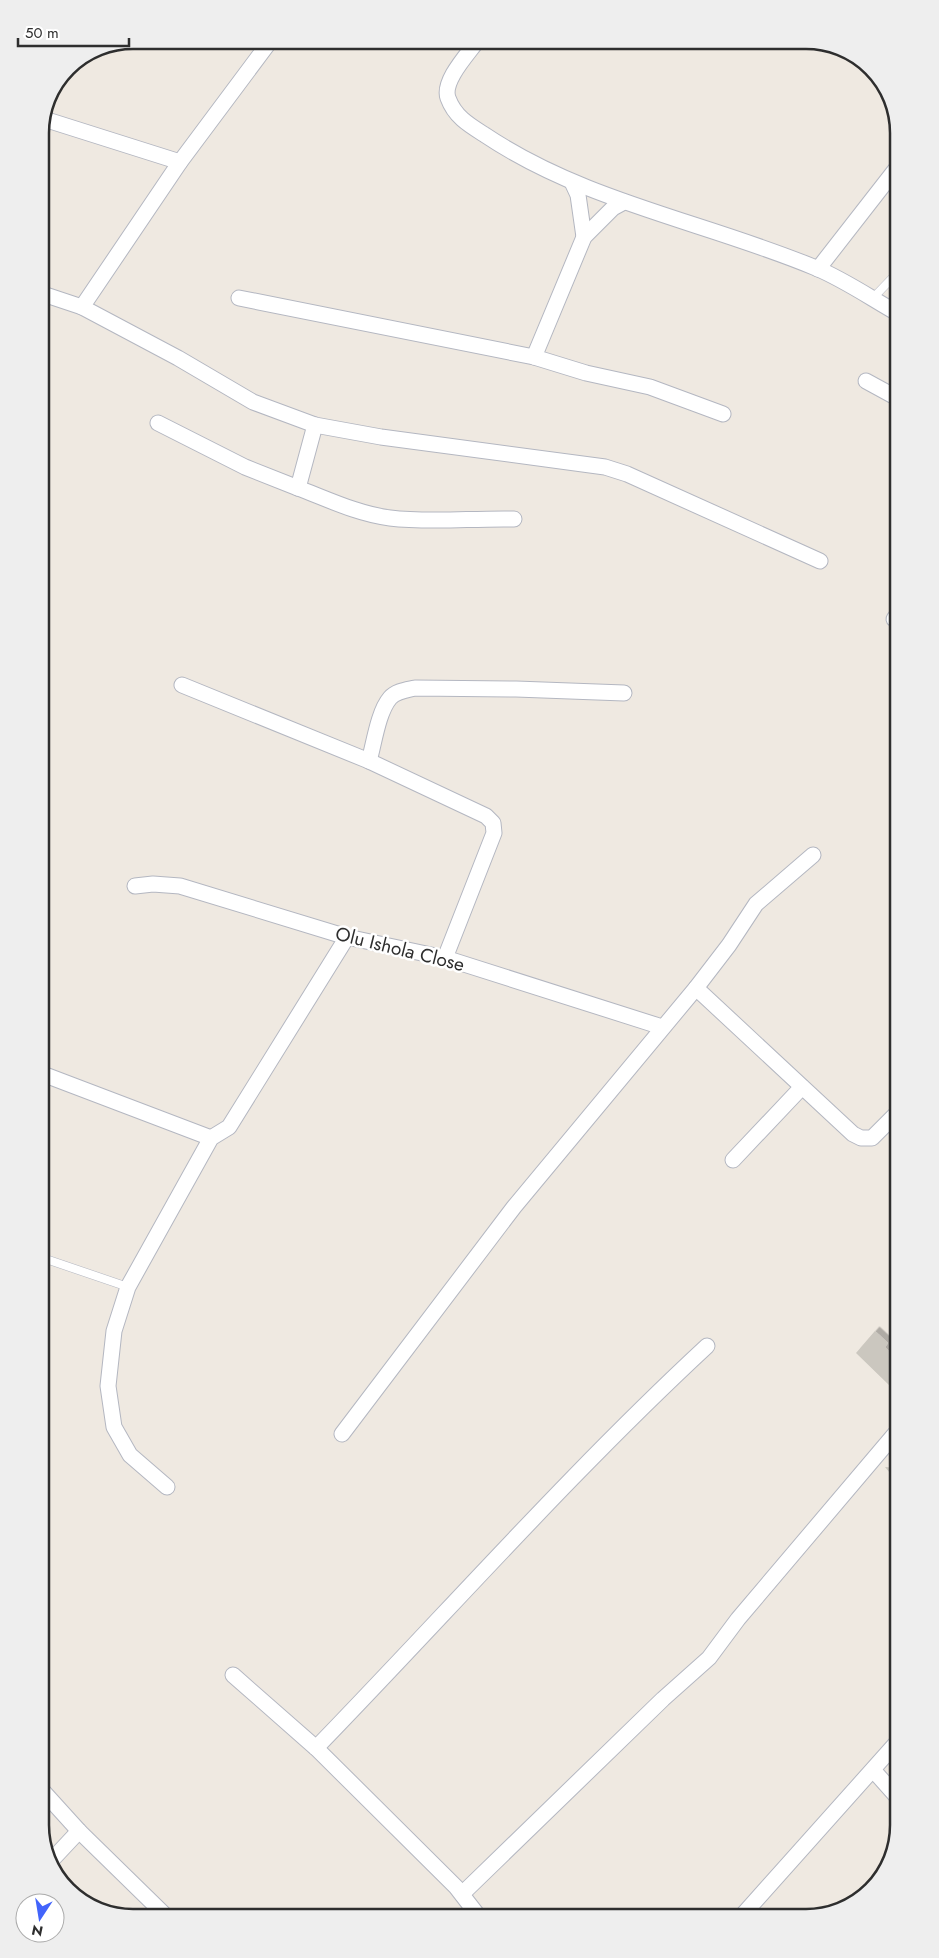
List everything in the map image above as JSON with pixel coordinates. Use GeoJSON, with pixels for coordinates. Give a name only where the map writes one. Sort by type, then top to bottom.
{"type":"FeatureCollection","features":[{"type":"Feature","properties":{"kind":"street"},"geometry":{"type":"LineString","coordinates":[[82,307],[180,162],[264,49]]}},
{"type":"Feature","properties":{"kind":"street"},"geometry":{"type":"LineString","coordinates":[[471,49],[450,78],[448,97],[458,117],[507,150],[552,174],[624,202],[818,269],[890,309]]}},
{"type":"Feature","properties":{"kind":"street"},"geometry":{"type":"LineString","coordinates":[[50,121],[180,162]]}},
{"type":"Feature","properties":{"kind":"street"},"geometry":{"type":"LineString","coordinates":[[818,269],[890,177]]}},
{"type":"Feature","properties":{"kind":"street"},"geometry":{"type":"LineString","coordinates":[[572,182],[578,195],[584,237]]}},
{"type":"Feature","properties":{"kind":"street"},"geometry":{"type":"LineString","coordinates":[[534,357],[584,237],[613,208],[624,202]]}},
{"type":"Feature","properties":{"kind":"street"},"geometry":{"type":"LineString","coordinates":[[49,296],[82,307],[178,358],[253,402],[314,425],[381,437],[605,466],[636,478],[820,562]]}},
{"type":"Feature","properties":{"kind":"street"},"geometry":{"type":"LineString","coordinates":[[239,298],[534,357],[586,373],[650,387],[723,414]]}},
{"type":"Feature","properties":{"kind":"street"},"geometry":{"type":"LineString","coordinates":[[866,381],[890,393]]}},
{"type":"Feature","properties":{"kind":"street"},"geometry":{"type":"LineString","coordinates":[[158,423],[245,467],[362,512],[388,518],[412,520],[514,519]]}},
{"type":"Feature","properties":{"kind":"street"},"geometry":{"type":"LineString","coordinates":[[298,488],[314,425]]}},
{"type":"Feature","properties":{"kind":"street"},"geometry":{"type":"LineString","coordinates":[[182,685],[369,762],[486,816],[493,823],[494,833],[445,958]]}},
{"type":"Feature","properties":{"kind":"street"},"geometry":{"type":"LineString","coordinates":[[369,762],[384,708],[391,697],[402,690],[415,688],[506,688],[624,694]]}},
{"type":"Feature","properties":{"kind":"street"},"geometry":{"type":"LineString","coordinates":[[342,1434],[514,1206],[696,988],[729,945],[756,904],[813,855]]}},
{"type":"Feature","properties":{"kind":"street","name":"Olu Ishola Close"},"geometry":{"type":"LineString","coordinates":[[135,886],[153,884],[180,886],[347,937],[445,958],[662,1027]]}},
{"type":"Feature","properties":{"kind":"street"},"geometry":{"type":"LineString","coordinates":[[167,1487],[130,1455],[114,1427],[108,1386],[114,1331],[128,1287],[211,1138],[229,1126],[347,937]]}},
{"type":"Feature","properties":{"kind":"street"},"geometry":{"type":"LineString","coordinates":[[696,988],[853,1134],[861,1138],[872,1138],[890,1119]]}},
{"type":"Feature","properties":{"kind":"street"},"geometry":{"type":"LineString","coordinates":[[49,1076],[211,1138]]}},
{"type":"Feature","properties":{"kind":"street"},"geometry":{"type":"LineString","coordinates":[[733,1160],[802,1087]]}},
{"type":"Feature","properties":{"kind":"street"},"geometry":{"type":"LineString","coordinates":[[316,1748],[601,1449],[707,1346]]}},
{"type":"Feature","properties":{"kind":"street"},"geometry":{"type":"LineString","coordinates":[[462,1894],[663,1699],[709,1658],[744,1612],[890,1439]]}},
{"type":"Feature","properties":{"kind":"street"},"geometry":{"type":"LineString","coordinates":[[233,1675],[316,1748],[462,1894],[473,1909]]}},
{"type":"Feature","properties":{"kind":"street"},"geometry":{"type":"LineString","coordinates":[[748,1909],[890,1751]]}},
{"type":"Feature","properties":{"kind":"street"},"geometry":{"type":"LineString","coordinates":[[874,1771],[890,1789]]}},
{"type":"Feature","properties":{"kind":"street"},"geometry":{"type":"LineString","coordinates":[[49,1798],[79,1831],[159,1909]]}},
{"type":"Feature","properties":{"kind":"street"},"geometry":{"type":"LineString","coordinates":[[55,1857],[79,1831]]}},
{"type":"Feature","properties":{"kind":"lane"},"geometry":{"type":"LineString","coordinates":[[872,299],[890,280]]}},
{"type":"Feature","properties":{"kind":"lane"},"geometry":{"type":"LineString","coordinates":[[49,1260],[128,1287]]}},
{"type":"Feature","properties":{"kind":"building"},"geometry":{"type":"Polygon","coordinates":[[[875,1331],[888,1343],[885,1347],[890,1352],[890,1386],[856,1353],[875,1331]]]}}]}
